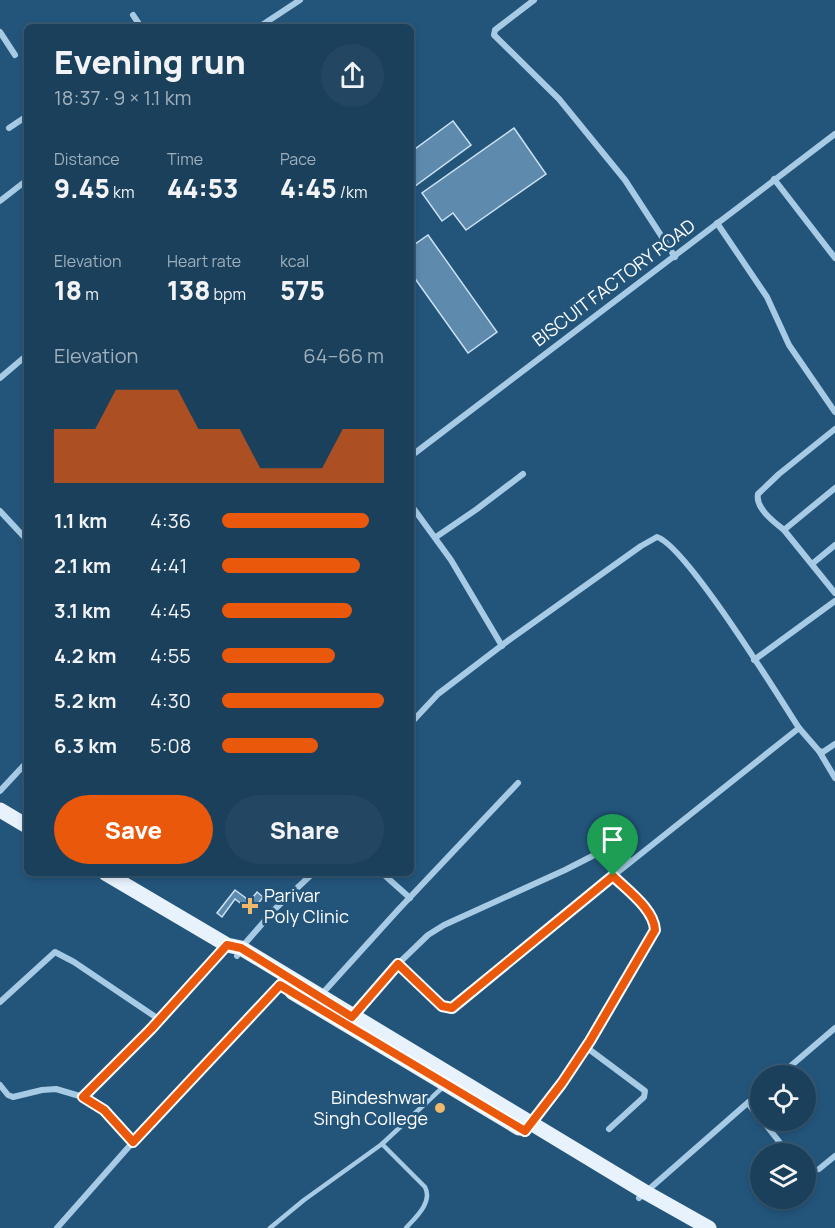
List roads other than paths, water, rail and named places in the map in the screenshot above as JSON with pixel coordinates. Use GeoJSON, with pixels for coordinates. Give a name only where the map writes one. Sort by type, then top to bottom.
{"type":"FeatureCollection","features":[{"type":"Feature","properties":{"kind":"main road"},"geometry":{"type":"LineString","coordinates":[[0,810],[24,824]]}},
{"type":"Feature","properties":{"kind":"main road"},"geometry":{"type":"LineString","coordinates":[[110,876],[642,1195],[692,1228]]}},
{"type":"Feature","properties":{"kind":"main road"},"geometry":{"type":"LineString","coordinates":[[642,1195],[709,1228]]}},
{"type":"Feature","properties":{"kind":"street"},"geometry":{"type":"LineString","coordinates":[[264,24],[300,0]]}},
{"type":"Feature","properties":{"kind":"street"},"geometry":{"type":"LineString","coordinates":[[518,0],[522,8]]}},
{"type":"Feature","properties":{"kind":"street"},"geometry":{"type":"LineString","coordinates":[[534,0],[501,24],[495,30],[494,35],[559,99],[625,180],[675,257]]}},
{"type":"Feature","properties":{"kind":"street"},"geometry":{"type":"LineString","coordinates":[[133,15],[139,24]]}},
{"type":"Feature","properties":{"kind":"street"},"geometry":{"type":"LineString","coordinates":[[0,32],[15,55]]}},
{"type":"Feature","properties":{"kind":"street"},"geometry":{"type":"LineString","coordinates":[[9,128],[24,118]]}},
{"type":"Feature","properties":{"kind":"street","name":"BISCUIT FACTORY ROAD"},"geometry":{"type":"LineString","coordinates":[[414,454],[835,134]]}},
{"type":"Feature","properties":{"kind":"street"},"geometry":{"type":"LineString","coordinates":[[774,179],[835,258]]}},
{"type":"Feature","properties":{"kind":"street"},"geometry":{"type":"LineString","coordinates":[[0,201],[24,182]]}},
{"type":"Feature","properties":{"kind":"street"},"geometry":{"type":"LineString","coordinates":[[717,223],[767,297],[789,345],[835,412]]}},
{"type":"Feature","properties":{"kind":"street"},"geometry":{"type":"LineString","coordinates":[[0,378],[24,358]]}},
{"type":"Feature","properties":{"kind":"street"},"geometry":{"type":"LineString","coordinates":[[835,429],[779,474],[756,498],[758,504],[784,530],[835,592]]}},
{"type":"Feature","properties":{"kind":"street"},"geometry":{"type":"LineString","coordinates":[[436,537],[523,474]]}},
{"type":"Feature","properties":{"kind":"street"},"geometry":{"type":"LineString","coordinates":[[784,530],[835,488]]}},
{"type":"Feature","properties":{"kind":"street"},"geometry":{"type":"LineString","coordinates":[[414,509],[436,537],[502,646]]}},
{"type":"Feature","properties":{"kind":"street"},"geometry":{"type":"LineString","coordinates":[[0,511],[24,537]]}},
{"type":"Feature","properties":{"kind":"street"},"geometry":{"type":"LineString","coordinates":[[414,720],[438,694],[641,546],[657,537],[664,539],[673,547],[697,577],[799,728],[819,751],[835,778]]}},
{"type":"Feature","properties":{"kind":"street"},"geometry":{"type":"LineString","coordinates":[[812,564],[835,545]]}},
{"type":"Feature","properties":{"kind":"street"},"geometry":{"type":"LineString","coordinates":[[754,660],[835,601]]}},
{"type":"Feature","properties":{"kind":"street"},"geometry":{"type":"LineString","coordinates":[[398,964],[442,1006],[452,1008],[630,862],[799,728]]}},
{"type":"Feature","properties":{"kind":"street"},"geometry":{"type":"LineString","coordinates":[[819,751],[823,752],[835,744]]}},
{"type":"Feature","properties":{"kind":"street"},"geometry":{"type":"LineString","coordinates":[[0,791],[24,765]]}},
{"type":"Feature","properties":{"kind":"street"},"geometry":{"type":"LineString","coordinates":[[316,1001],[518,783]]}},
{"type":"Feature","properties":{"kind":"street"},"geometry":{"type":"LineString","coordinates":[[349,1020],[398,964],[428,935],[444,925],[615,845],[622,848],[630,862]]}},
{"type":"Feature","properties":{"kind":"street"},"geometry":{"type":"LineString","coordinates":[[83,1097],[311,876]]}},
{"type":"Feature","properties":{"kind":"street"},"geometry":{"type":"LineString","coordinates":[[385,876],[410,898]]}},
{"type":"Feature","properties":{"kind":"street"},"geometry":{"type":"LineString","coordinates":[[528,1127],[586,1047],[655,930],[655,923],[644,907],[613,876]]}},
{"type":"Feature","properties":{"kind":"street"},"geometry":{"type":"LineString","coordinates":[[0,1002],[55,952],[74,962],[160,1020]]}},
{"type":"Feature","properties":{"kind":"street"},"geometry":{"type":"LineString","coordinates":[[57,1228],[133,1142],[283,981]]}},
{"type":"Feature","properties":{"kind":"street"},"geometry":{"type":"LineString","coordinates":[[792,1065],[835,1028]]}},
{"type":"Feature","properties":{"kind":"street"},"geometry":{"type":"LineString","coordinates":[[586,1047],[645,1091],[644,1097],[609,1128]]}},
{"type":"Feature","properties":{"kind":"street"},"geometry":{"type":"LineString","coordinates":[[0,1085],[8,1095],[13,1097],[56,1089],[83,1097],[104,1110],[133,1142]]}},
{"type":"Feature","properties":{"kind":"street"},"geometry":{"type":"LineString","coordinates":[[642,1195],[748,1103],[750,1106]]}},
{"type":"Feature","properties":{"kind":"street"},"geometry":{"type":"LineString","coordinates":[[770,1131],[780,1143]]}},
{"type":"Feature","properties":{"kind":"street"},"geometry":{"type":"LineString","coordinates":[[819,1169],[835,1156]]}},
{"type":"Feature","properties":{"kind":"lane"},"geometry":{"type":"LineString","coordinates":[[270,1228],[304,1200],[382,1144],[449,1081]]}},
{"type":"Feature","properties":{"kind":"lane"},"geometry":{"type":"LineString","coordinates":[[382,1144],[428,1192],[424,1206],[406,1228]]}},
{"type":"Feature","properties":{"kind":"place","name":"Parivar Poly Clinic"},"geometry":{"type":"Point","coordinates":[250,906]}},
{"type":"Feature","properties":{"kind":"place","name":"Bindeshwar Singh College"},"geometry":{"type":"Point","coordinates":[440,1108]}}]}
